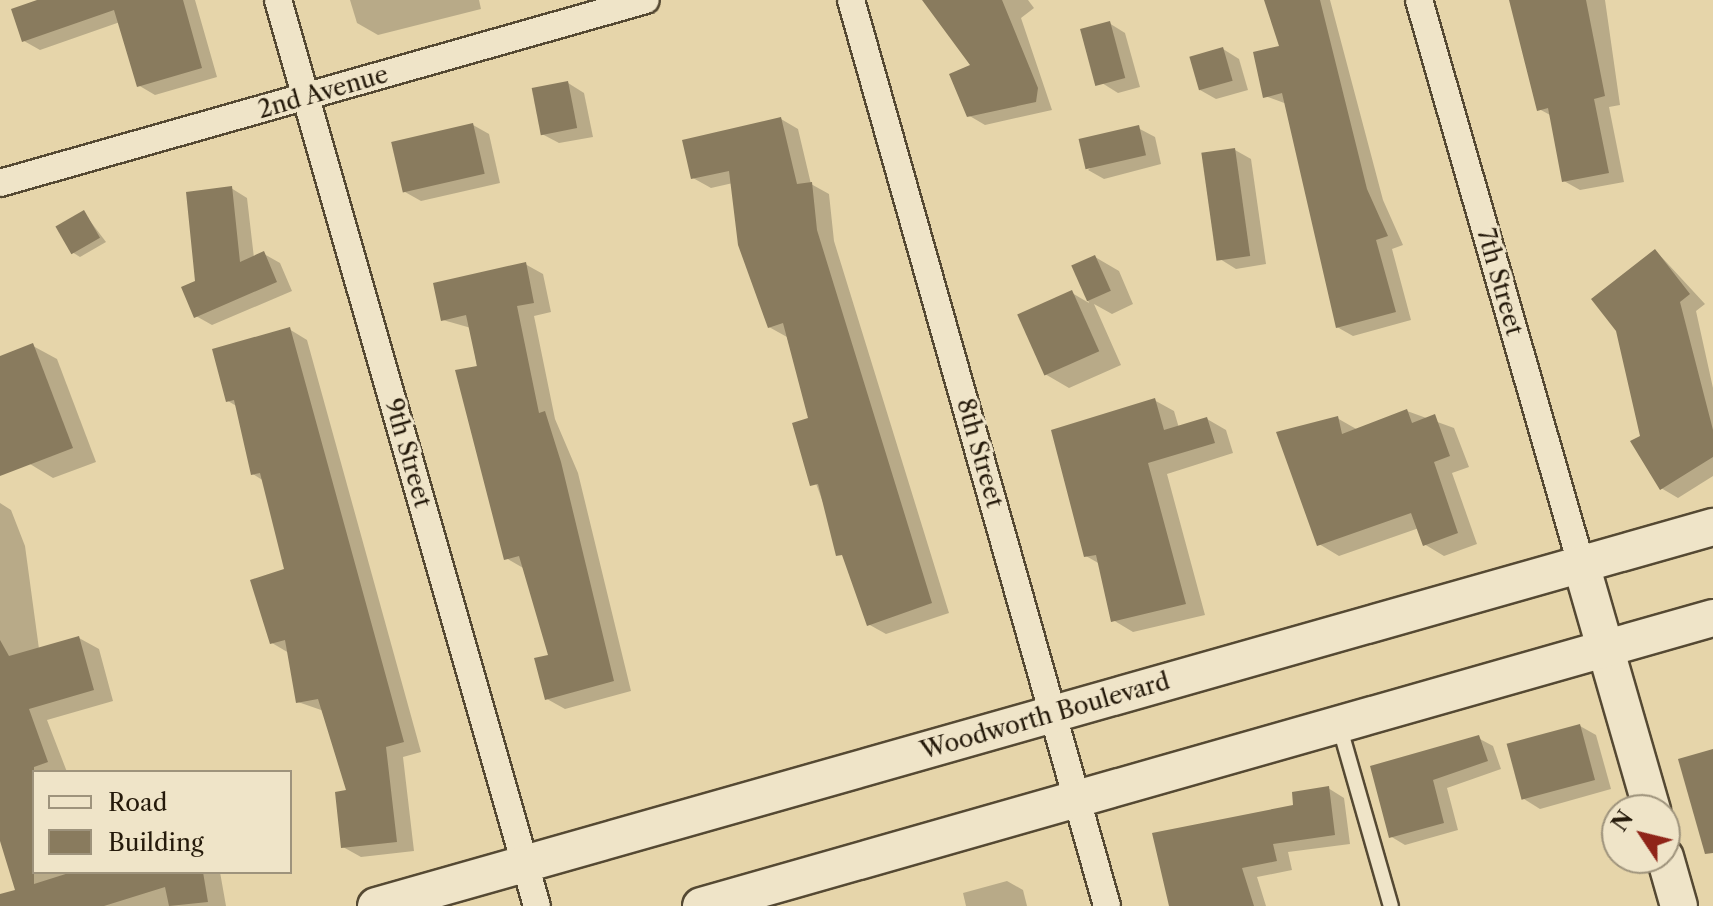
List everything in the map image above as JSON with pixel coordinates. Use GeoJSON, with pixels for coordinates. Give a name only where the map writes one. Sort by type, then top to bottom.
{"type":"FeatureCollection","features":[{"type":"Feature","properties":{"kind":"main road","name":"Woodworth Boulevard"},"geometry":{"type":"LineString","coordinates":[[376,906],[1713,527]]}},
{"type":"Feature","properties":{"kind":"main road"},"geometry":{"type":"LineString","coordinates":[[1581,564],[1647,794]]}},
{"type":"Feature","properties":{"kind":"main road"},"geometry":{"type":"LineString","coordinates":[[701,906],[1713,618]]}},
{"type":"Feature","properties":{"kind":"main road"},"geometry":{"type":"LineString","coordinates":[[1670,874],[1679,906]]}},
{"type":"Feature","properties":{"kind":"street","name":"9th Street"},"geometry":{"type":"LineString","coordinates":[[278,0],[537,906]]}},
{"type":"Feature","properties":{"kind":"street","name":"2nd Avenue"},"geometry":{"type":"LineString","coordinates":[[0,183],[646,0]]}},
{"type":"Feature","properties":{"kind":"street","name":"8th Street"},"geometry":{"type":"LineString","coordinates":[[851,0],[1107,906]]}},
{"type":"Feature","properties":{"kind":"street","name":"7th Street"},"geometry":{"type":"LineString","coordinates":[[1419,0],[1581,564]]}},
{"type":"Feature","properties":{"kind":"lane"},"geometry":{"type":"LineString","coordinates":[[1339,725],[1391,906]]}},
{"type":"Feature","properties":{"kind":"building"},"geometry":{"type":"Polygon","coordinates":[[[37,0],[183,0],[202,68],[137,87],[114,10],[22,42],[11,9],[37,0]]]}},
{"type":"Feature","properties":{"kind":"building"},"geometry":{"type":"Polygon","coordinates":[[[922,0],[1002,0],[1038,88],[1036,102],[967,117],[949,74],[970,65],[922,0]]]}},
{"type":"Feature","properties":{"kind":"building"},"geometry":{"type":"Polygon","coordinates":[[[1264,0],[1320,0],[1367,189],[1388,236],[1376,240],[1396,312],[1336,328],[1282,93],[1263,98],[1253,52],[1279,46],[1264,0]]]}},
{"type":"Feature","properties":{"kind":"building"},"geometry":{"type":"Polygon","coordinates":[[[1509,0],[1586,0],[1605,96],[1594,99],[1609,173],[1562,182],[1548,108],[1537,111],[1509,0]]]}},
{"type":"Feature","properties":{"kind":"building"},"geometry":{"type":"Polygon","coordinates":[[[1110,21],[1125,78],[1095,86],[1080,29],[1110,21]]]}},
{"type":"Feature","properties":{"kind":"building"},"geometry":{"type":"Polygon","coordinates":[[[1223,47],[1233,81],[1199,90],[1189,57],[1223,47]]]}},
{"type":"Feature","properties":{"kind":"building"},"geometry":{"type":"Polygon","coordinates":[[[568,81],[577,128],[541,135],[532,88],[568,81]]]}},
{"type":"Feature","properties":{"kind":"building"},"geometry":{"type":"Polygon","coordinates":[[[781,117],[797,184],[812,182],[817,230],[932,603],[867,626],[842,555],[836,556],[818,484],[810,486],[792,423],[808,418],[783,323],[768,328],[738,245],[729,171],[691,179],[682,140],[781,117]]]}},
{"type":"Feature","properties":{"kind":"building"},"geometry":{"type":"Polygon","coordinates":[[[473,123],[485,174],[403,193],[391,142],[473,123]]]}},
{"type":"Feature","properties":{"kind":"building"},"geometry":{"type":"Polygon","coordinates":[[[1139,125],[1146,155],[1086,169],[1079,139],[1139,125]]]}},
{"type":"Feature","properties":{"kind":"building"},"geometry":{"type":"Polygon","coordinates":[[[1235,148],[1250,256],[1217,261],[1201,153],[1235,148]]]}},
{"type":"Feature","properties":{"kind":"building"},"geometry":{"type":"Polygon","coordinates":[[[232,186],[240,262],[264,251],[277,282],[194,318],[181,287],[195,281],[186,192],[232,186]]]}},
{"type":"Feature","properties":{"kind":"building"},"geometry":{"type":"Polygon","coordinates":[[[84,210],[100,238],[71,254],[55,226],[84,210]]]}},
{"type":"Feature","properties":{"kind":"building"},"geometry":{"type":"Polygon","coordinates":[[[1655,249],[1690,294],[1680,302],[1713,430],[1713,457],[1660,490],[1630,441],[1640,436],[1616,331],[1591,299],[1655,249]]]}},
{"type":"Feature","properties":{"kind":"building"},"geometry":{"type":"Polygon","coordinates":[[[1095,255],[1111,291],[1087,301],[1071,266],[1095,255]]]}},
{"type":"Feature","properties":{"kind":"building"},"geometry":{"type":"Polygon","coordinates":[[[526,262],[534,303],[517,306],[539,413],[545,411],[561,462],[614,681],[545,700],[534,658],[548,655],[519,556],[504,560],[455,370],[477,366],[466,315],[441,321],[433,283],[526,262]]]}},
{"type":"Feature","properties":{"kind":"building"},"geometry":{"type":"Polygon","coordinates":[[[1072,290],[1099,351],[1044,376],[1017,314],[1072,290]]]}},
{"type":"Feature","properties":{"kind":"building"},"geometry":{"type":"Polygon","coordinates":[[[290,327],[404,742],[386,747],[397,842],[341,848],[335,792],[346,790],[318,699],[296,703],[285,640],[270,644],[250,580],[284,569],[260,473],[251,475],[234,400],[226,402],[212,349],[290,327]]]}},
{"type":"Feature","properties":{"kind":"building"},"geometry":{"type":"Polygon","coordinates":[[[33,343],[73,448],[0,476],[0,356],[33,343]]]}},
{"type":"Feature","properties":{"kind":"building"},"geometry":{"type":"Polygon","coordinates":[[[1155,398],[1164,430],[1207,417],[1215,443],[1148,463],[1186,604],[1111,622],[1096,555],[1084,557],[1051,430],[1155,398]]]}},
{"type":"Feature","properties":{"kind":"building"},"geometry":{"type":"Polygon","coordinates":[[[1407,409],[1412,423],[1435,414],[1450,456],[1434,462],[1458,533],[1423,546],[1411,513],[1317,546],[1276,432],[1338,416],[1342,434],[1407,409]]]}},
{"type":"Feature","properties":{"kind":"building"},"geometry":{"type":"Polygon","coordinates":[[[79,636],[94,690],[29,709],[48,762],[32,770],[34,884],[66,874],[203,874],[208,902],[169,906],[165,887],[104,906],[0,906],[0,894],[15,890],[0,841],[0,640],[9,656],[79,636]]]}},
{"type":"Feature","properties":{"kind":"building"},"geometry":{"type":"Polygon","coordinates":[[[1580,724],[1595,780],[1522,800],[1507,744],[1580,724]]]}},
{"type":"Feature","properties":{"kind":"building"},"geometry":{"type":"Polygon","coordinates":[[[1479,735],[1488,761],[1433,780],[1444,823],[1389,838],[1370,766],[1479,735]]]}},
{"type":"Feature","properties":{"kind":"building"},"geometry":{"type":"Polygon","coordinates":[[[1713,749],[1713,853],[1705,854],[1678,759],[1713,749]]]}},
{"type":"Feature","properties":{"kind":"building"},"geometry":{"type":"Polygon","coordinates":[[[1329,786],[1335,835],[1273,844],[1277,861],[1242,868],[1254,906],[1169,906],[1152,833],[1293,805],[1292,792],[1329,786]]]}}]}
